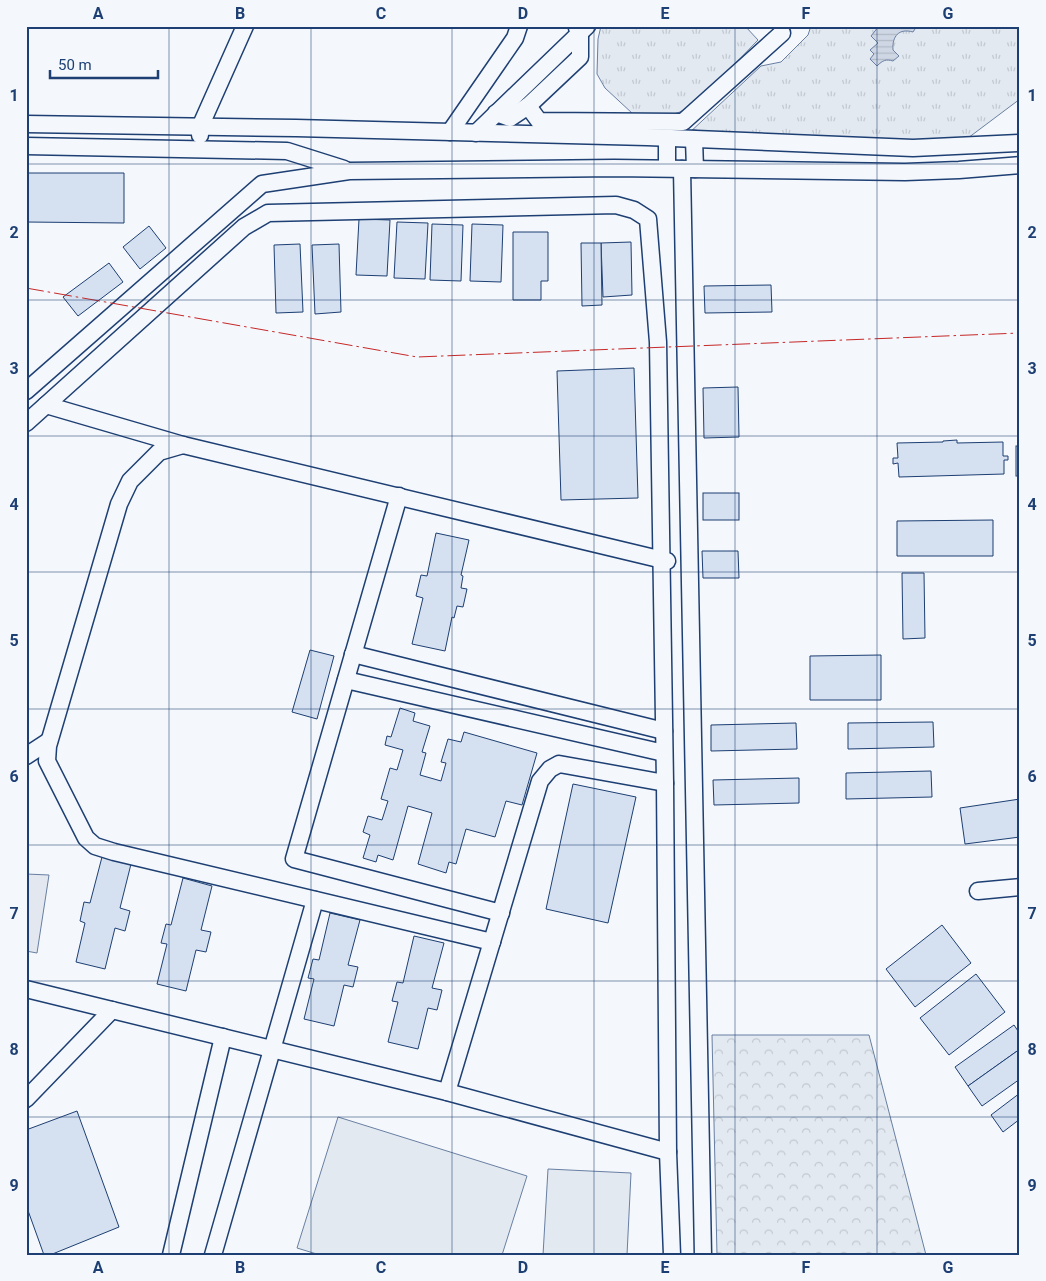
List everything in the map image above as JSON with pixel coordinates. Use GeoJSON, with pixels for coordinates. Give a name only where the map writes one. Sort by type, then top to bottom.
{"type":"FeatureCollection","features":[{"type":"Feature","properties":{"kind":"street"},"geometry":{"type":"LineString","coordinates":[[199,150],[200,127],[245,26]]}},
{"type":"Feature","properties":{"kind":"street"},"geometry":{"type":"LineString","coordinates":[[450,132],[515,38],[519,26]]}},
{"type":"Feature","properties":{"kind":"street"},"geometry":{"type":"LineString","coordinates":[[476,133],[581,28]]}},
{"type":"Feature","properties":{"kind":"street"},"geometry":{"type":"LineString","coordinates":[[496,113],[510,118],[528,106],[580,58],[581,28]]}},
{"type":"Feature","properties":{"kind":"street"},"geometry":{"type":"LineString","coordinates":[[528,106],[539,121],[683,122],[782,34]]}},
{"type":"Feature","properties":{"kind":"street"},"geometry":{"type":"LineString","coordinates":[[26,124],[450,132],[913,148],[1020,143]]}},
{"type":"Feature","properties":{"kind":"street"},"geometry":{"type":"LineString","coordinates":[[667,138],[681,169],[703,1255]]}},
{"type":"Feature","properties":{"kind":"street"},"geometry":{"type":"LineString","coordinates":[[681,169],[694,139]]}},
{"type":"Feature","properties":{"kind":"street"},"geometry":{"type":"LineString","coordinates":[[26,146],[287,151],[356,171]]}},
{"type":"Feature","properties":{"kind":"street"},"geometry":{"type":"LineString","coordinates":[[26,391],[262,184],[356,171],[614,168],[905,172],[1020,165]]}},
{"type":"Feature","properties":{"kind":"street"},"geometry":{"type":"LineString","coordinates":[[26,423],[244,227],[268,213],[616,205],[634,210],[648,219],[658,342],[664,560],[668,1152],[672,1255]]}},
{"type":"Feature","properties":{"kind":"street"},"geometry":{"type":"LineString","coordinates":[[46,405],[183,445],[664,560]]}},
{"type":"Feature","properties":{"kind":"street"},"geometry":{"type":"LineString","coordinates":[[183,445],[159,452],[130,481],[119,504],[49,741],[47,761],[86,838],[95,846],[492,942]]}},
{"type":"Feature","properties":{"kind":"street"},"geometry":{"type":"LineString","coordinates":[[399,496],[294,859],[501,913]]}},
{"type":"Feature","properties":{"kind":"street"},"geometry":{"type":"LineString","coordinates":[[353,654],[664,731]]}},
{"type":"Feature","properties":{"kind":"street"},"geometry":{"type":"LineString","coordinates":[[346,680],[664,753]]}},
{"type":"Feature","properties":{"kind":"street"},"geometry":{"type":"LineString","coordinates":[[26,756],[49,741]]}},
{"type":"Feature","properties":{"kind":"street"},"geometry":{"type":"LineString","coordinates":[[447,1092],[540,781],[550,769],[559,764],[665,783]]}},
{"type":"Feature","properties":{"kind":"street"},"geometry":{"type":"LineString","coordinates":[[978,892],[1020,887]]}},
{"type":"Feature","properties":{"kind":"street"},"geometry":{"type":"LineString","coordinates":[[213,1255],[315,900]]}},
{"type":"Feature","properties":{"kind":"street"},"geometry":{"type":"LineString","coordinates":[[26,989],[447,1092],[668,1152]]}},
{"type":"Feature","properties":{"kind":"street"},"geometry":{"type":"LineString","coordinates":[[26,1099],[112,1010]]}},
{"type":"Feature","properties":{"kind":"street"},"geometry":{"type":"LineString","coordinates":[[171,1255],[223,1037]]}},
{"type":"Feature","properties":{"kind":"green space"},"geometry":{"type":"Polygon","coordinates":[[[601,26],[745,26],[758,40],[700,100],[680,112],[667,116],[633,114],[605,88],[597,74],[598,39],[601,26]]]}},
{"type":"Feature","properties":{"kind":"green space"},"geometry":{"type":"Polygon","coordinates":[[[811,26],[1020,26],[1020,99],[964,141],[688,134],[761,66],[781,62],[808,35],[811,26]]]}},
{"type":"Feature","properties":{"kind":"green space"},"geometry":{"type":"Polygon","coordinates":[[[712,1035],[869,1035],[926,1255],[717,1255],[712,1035]]]}},
{"type":"Feature","properties":{"kind":"green space"},"geometry":{"type":"Polygon","coordinates":[[[338,1117],[527,1176],[502,1255],[320,1255],[297,1248],[338,1117]]]}},
{"type":"Feature","properties":{"kind":"green space"},"geometry":{"type":"Polygon","coordinates":[[[548,1169],[631,1173],[627,1255],[543,1255],[548,1169]]]}},
{"type":"Feature","properties":{"kind":"shaded area"},"geometry":{"type":"Polygon","coordinates":[[[879,26],[912,26],[915,29],[913,32],[904,31],[897,34],[893,50],[899,56],[893,61],[881,62],[877,66],[870,59],[874,54],[870,50],[878,43],[871,36],[879,26]]]}},
{"type":"Feature","properties":{"kind":"shaded area"},"geometry":{"type":"Polygon","coordinates":[[[26,874],[49,875],[37,953],[26,951],[26,874]]]}},
{"type":"Feature","properties":{"kind":"building"},"geometry":{"type":"Polygon","coordinates":[[[26,173],[124,173],[124,223],[26,222],[26,173]]]}},
{"type":"Feature","properties":{"kind":"building"},"geometry":{"type":"Polygon","coordinates":[[[359,219],[390,220],[387,276],[356,275],[359,219]]]}},
{"type":"Feature","properties":{"kind":"building"},"geometry":{"type":"Polygon","coordinates":[[[397,222],[428,223],[425,279],[394,278],[397,222]]]}},
{"type":"Feature","properties":{"kind":"building"},"geometry":{"type":"Polygon","coordinates":[[[432,224],[463,225],[461,281],[430,280],[432,224]]]}},
{"type":"Feature","properties":{"kind":"building"},"geometry":{"type":"Polygon","coordinates":[[[472,224],[503,225],[501,282],[470,281],[472,224]]]}},
{"type":"Feature","properties":{"kind":"building"},"geometry":{"type":"Polygon","coordinates":[[[149,226],[166,248],[140,269],[123,247],[149,226]]]}},
{"type":"Feature","properties":{"kind":"building"},"geometry":{"type":"Polygon","coordinates":[[[513,232],[548,232],[548,281],[541,281],[541,300],[513,300],[513,232]]]}},
{"type":"Feature","properties":{"kind":"building"},"geometry":{"type":"Polygon","coordinates":[[[631,242],[632,295],[603,297],[601,243],[631,242]]]}},
{"type":"Feature","properties":{"kind":"building"},"geometry":{"type":"Polygon","coordinates":[[[581,243],[601,243],[602,305],[582,306],[581,243]]]}},
{"type":"Feature","properties":{"kind":"building"},"geometry":{"type":"Polygon","coordinates":[[[300,244],[303,312],[276,313],[274,245],[300,244]]]}},
{"type":"Feature","properties":{"kind":"building"},"geometry":{"type":"Polygon","coordinates":[[[339,244],[341,312],[315,314],[312,245],[339,244]]]}},
{"type":"Feature","properties":{"kind":"building"},"geometry":{"type":"Polygon","coordinates":[[[109,263],[123,282],[78,316],[63,297],[109,263]]]}},
{"type":"Feature","properties":{"kind":"building"},"geometry":{"type":"Polygon","coordinates":[[[771,285],[772,312],[705,313],[704,286],[771,285]]]}},
{"type":"Feature","properties":{"kind":"building"},"geometry":{"type":"Polygon","coordinates":[[[634,368],[638,498],[561,500],[557,371],[634,368]]]}},
{"type":"Feature","properties":{"kind":"building"},"geometry":{"type":"Polygon","coordinates":[[[738,387],[739,437],[704,438],[703,388],[738,387]]]}},
{"type":"Feature","properties":{"kind":"building"},"geometry":{"type":"Polygon","coordinates":[[[957,440],[957,443],[1003,442],[1003,456],[1008,456],[1008,460],[1004,460],[1004,474],[899,477],[898,463],[893,464],[893,458],[898,458],[897,443],[957,440]]]}},
{"type":"Feature","properties":{"kind":"building"},"geometry":{"type":"Polygon","coordinates":[[[1016,446],[1020,446],[1020,476],[1016,476],[1016,446]]]}},
{"type":"Feature","properties":{"kind":"building"},"geometry":{"type":"Polygon","coordinates":[[[703,493],[739,493],[739,520],[703,520],[703,493]]]}},
{"type":"Feature","properties":{"kind":"building"},"geometry":{"type":"Polygon","coordinates":[[[993,520],[993,556],[897,556],[897,521],[993,520]]]}},
{"type":"Feature","properties":{"kind":"building"},"geometry":{"type":"Polygon","coordinates":[[[436,533],[469,540],[461,575],[463,576],[461,588],[467,589],[463,607],[457,606],[454,618],[452,617],[445,651],[412,644],[423,598],[416,596],[421,575],[427,576],[436,533]]]}},
{"type":"Feature","properties":{"kind":"building"},"geometry":{"type":"Polygon","coordinates":[[[702,551],[738,551],[739,578],[703,578],[702,551]]]}},
{"type":"Feature","properties":{"kind":"building"},"geometry":{"type":"Polygon","coordinates":[[[902,573],[924,573],[925,638],[903,639],[902,573]]]}},
{"type":"Feature","properties":{"kind":"building"},"geometry":{"type":"Polygon","coordinates":[[[310,650],[334,656],[317,719],[292,712],[310,650]]]}},
{"type":"Feature","properties":{"kind":"building"},"geometry":{"type":"Polygon","coordinates":[[[881,655],[881,700],[810,700],[810,656],[881,655]]]}},
{"type":"Feature","properties":{"kind":"building"},"geometry":{"type":"Polygon","coordinates":[[[400,708],[415,713],[413,721],[430,726],[422,752],[426,753],[420,775],[441,781],[446,763],[441,762],[448,739],[461,742],[464,732],[537,753],[522,805],[506,801],[495,837],[466,829],[456,864],[449,862],[446,873],[418,864],[432,813],[408,806],[393,860],[378,855],[376,862],[363,858],[370,835],[363,832],[368,816],[382,820],[388,801],[381,799],[390,768],[397,770],[403,750],[385,745],[387,736],[391,737],[400,708]]]}},
{"type":"Feature","properties":{"kind":"building"},"geometry":{"type":"Polygon","coordinates":[[[933,722],[934,747],[848,749],[848,723],[933,722]]]}},
{"type":"Feature","properties":{"kind":"building"},"geometry":{"type":"Polygon","coordinates":[[[796,723],[797,749],[711,751],[711,725],[796,723]]]}},
{"type":"Feature","properties":{"kind":"building"},"geometry":{"type":"Polygon","coordinates":[[[931,771],[932,797],[846,799],[846,773],[931,771]]]}},
{"type":"Feature","properties":{"kind":"building"},"geometry":{"type":"Polygon","coordinates":[[[799,778],[799,803],[714,805],[713,780],[799,778]]]}},
{"type":"Feature","properties":{"kind":"building"},"geometry":{"type":"Polygon","coordinates":[[[573,784],[636,797],[608,923],[546,909],[573,784]]]}},
{"type":"Feature","properties":{"kind":"building"},"geometry":{"type":"Polygon","coordinates":[[[1020,799],[1020,837],[965,844],[960,808],[1020,799]]]}},
{"type":"Feature","properties":{"kind":"building"},"geometry":{"type":"Polygon","coordinates":[[[102,857],[131,864],[120,908],[130,911],[125,931],[115,928],[105,969],[76,962],[85,923],[80,921],[84,902],[90,903],[102,857]]]}},
{"type":"Feature","properties":{"kind":"building"},"geometry":{"type":"Polygon","coordinates":[[[183,878],[212,886],[201,930],[211,932],[206,952],[196,950],[186,991],[157,984],[167,944],[161,943],[166,924],[171,925],[183,878]]]}},
{"type":"Feature","properties":{"kind":"building"},"geometry":{"type":"Polygon","coordinates":[[[330,913],[360,920],[348,965],[358,967],[353,987],[344,985],[334,1026],[304,1019],[314,979],[308,978],[313,959],[319,960],[330,913]]]}},
{"type":"Feature","properties":{"kind":"building"},"geometry":{"type":"Polygon","coordinates":[[[942,925],[971,963],[915,1007],[886,969],[942,925]]]}},
{"type":"Feature","properties":{"kind":"building"},"geometry":{"type":"Polygon","coordinates":[[[414,936],[444,943],[432,988],[442,990],[437,1010],[428,1008],[418,1049],[388,1042],[398,1002],[392,1001],[397,982],[403,983],[414,936]]]}},
{"type":"Feature","properties":{"kind":"building"},"geometry":{"type":"Polygon","coordinates":[[[976,974],[1005,1012],[949,1055],[920,1018],[976,974]]]}},
{"type":"Feature","properties":{"kind":"building"},"geometry":{"type":"Polygon","coordinates":[[[1014,1025],[1020,1034],[1020,1049],[968,1086],[955,1067],[1014,1025]]]}},
{"type":"Feature","properties":{"kind":"building"},"geometry":{"type":"Polygon","coordinates":[[[1020,1049],[1020,1079],[982,1106],[968,1086],[1020,1049]]]}},
{"type":"Feature","properties":{"kind":"building"},"geometry":{"type":"Polygon","coordinates":[[[1020,1093],[1020,1119],[1003,1132],[991,1115],[1020,1093]]]}},
{"type":"Feature","properties":{"kind":"building"},"geometry":{"type":"Polygon","coordinates":[[[77,1111],[119,1227],[50,1255],[44,1255],[26,1205],[26,1130],[77,1111]]]}},
{"type":"Feature","properties":{"kind":"power"},"geometry":{"type":"LineString","coordinates":[[26,288],[417,357],[1020,333]]}}]}
